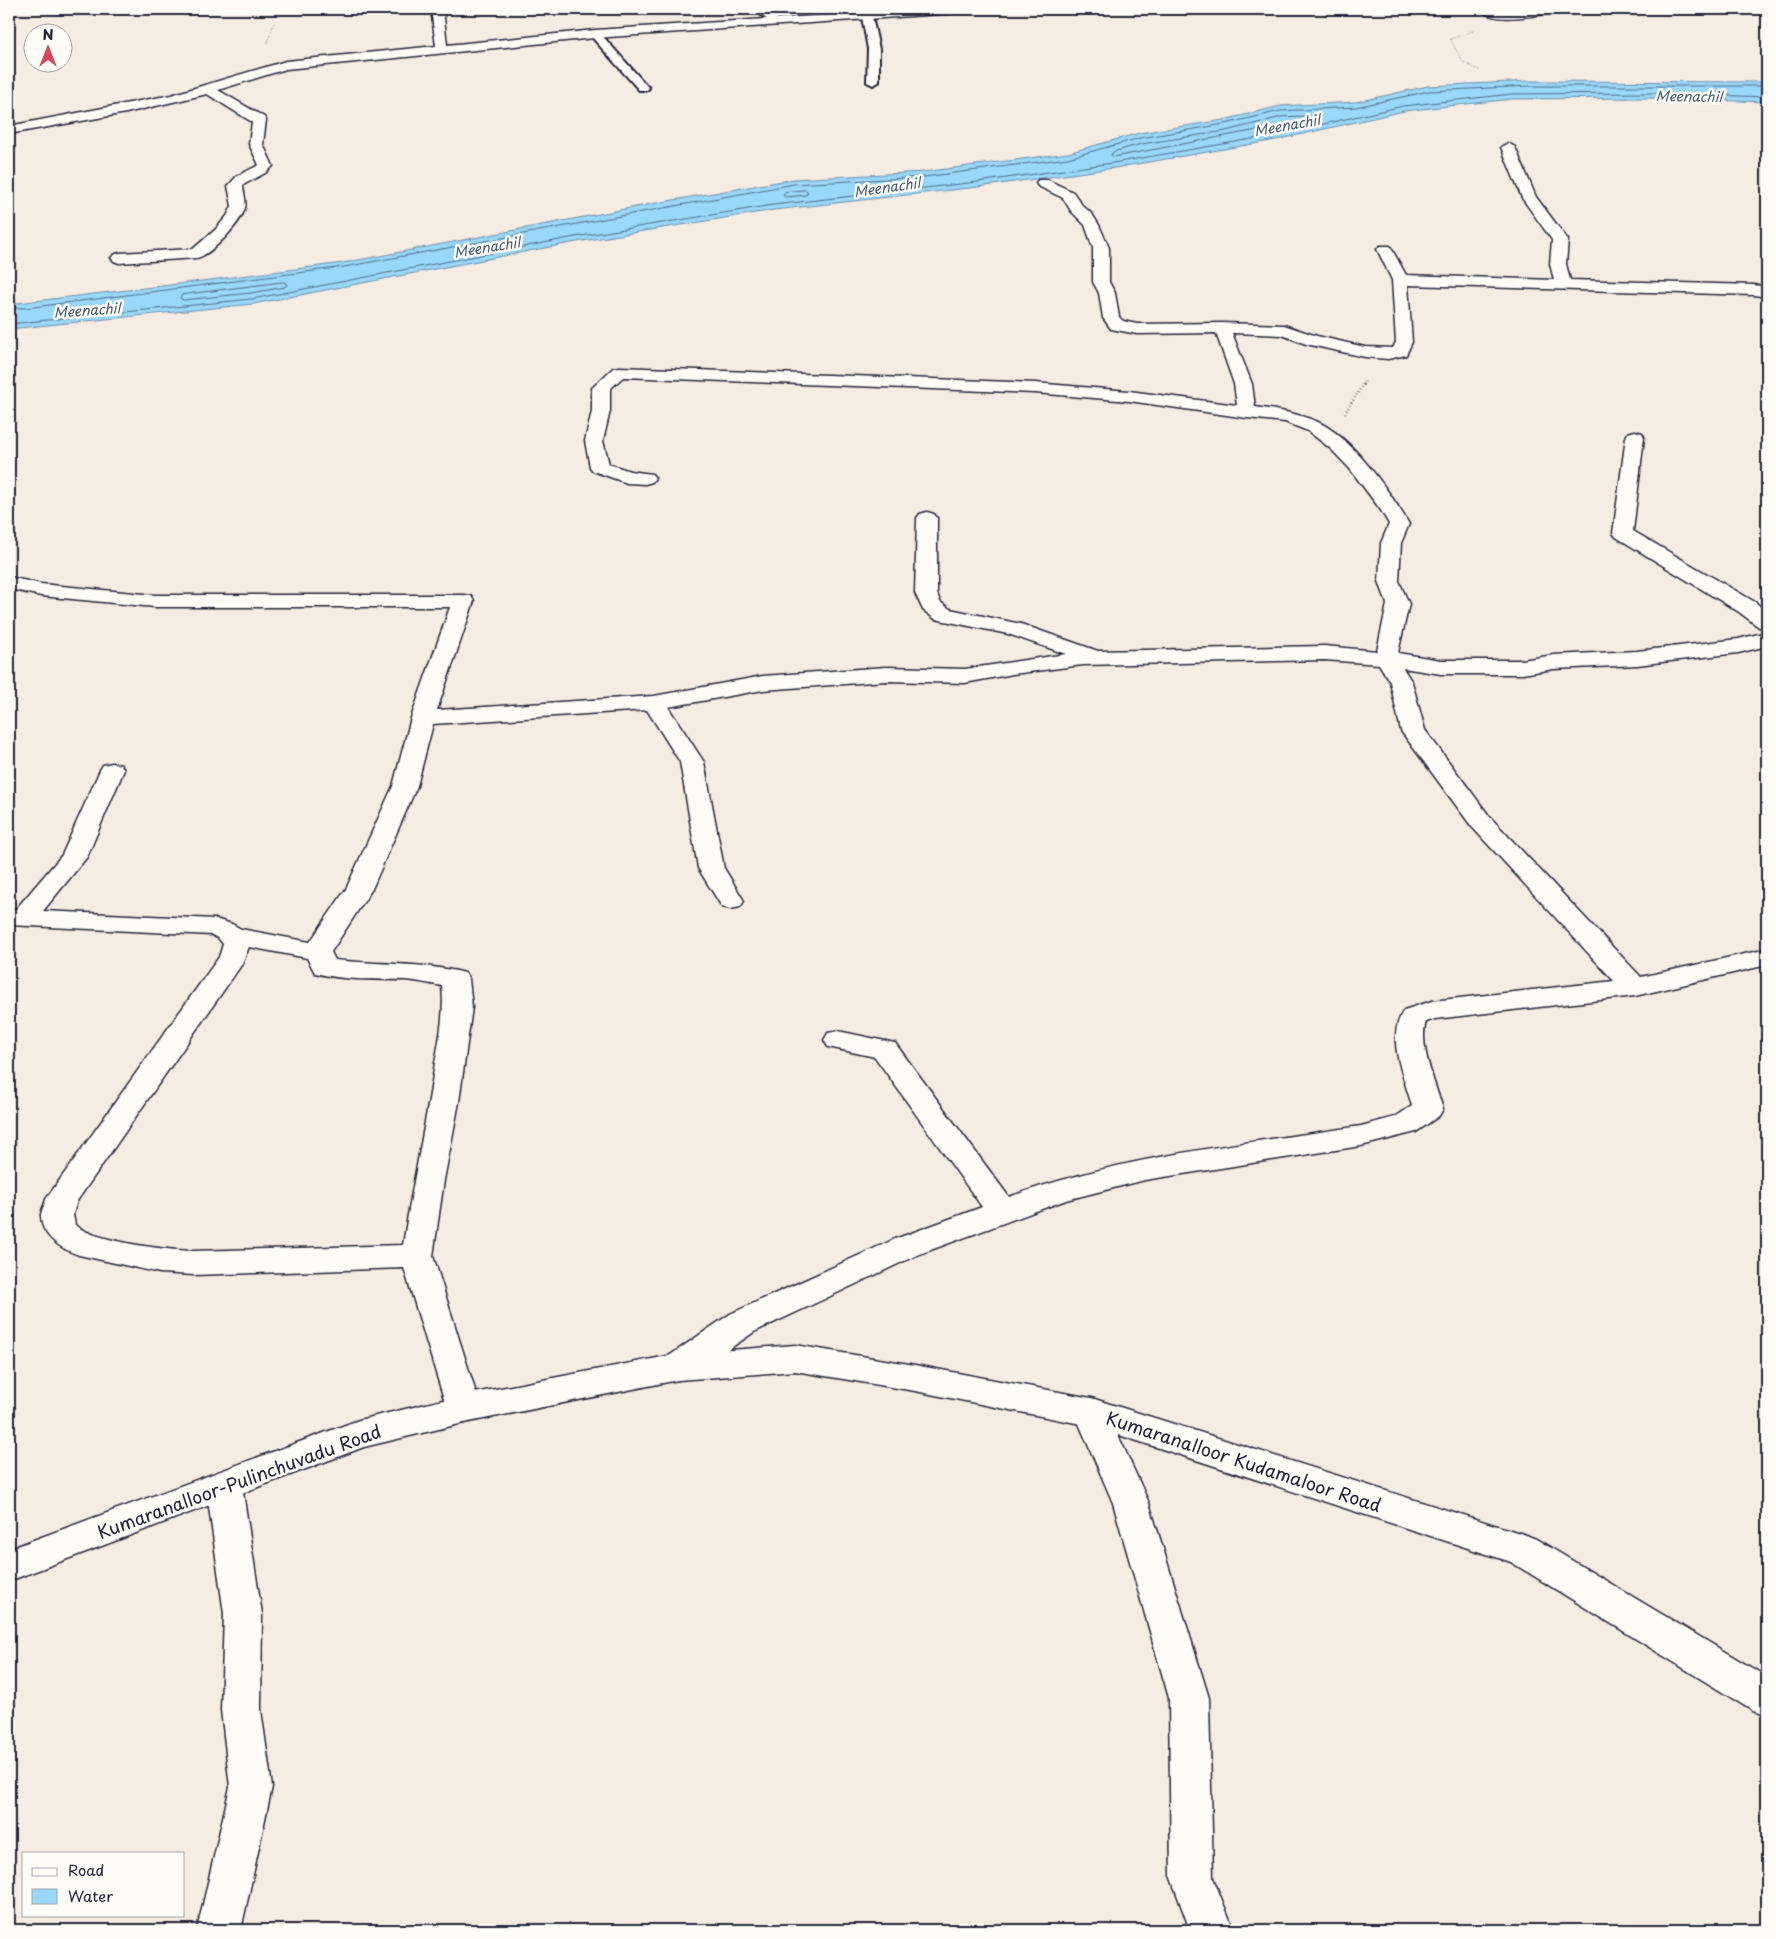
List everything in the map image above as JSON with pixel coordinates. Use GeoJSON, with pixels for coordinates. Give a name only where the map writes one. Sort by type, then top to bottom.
{"type":"FeatureCollection","features":[{"type":"Feature","properties":{"kind":"street"},"geometry":{"type":"LineString","coordinates":[[437,9],[442,50]]}},
{"type":"Feature","properties":{"kind":"street"},"geometry":{"type":"LineString","coordinates":[[9,130],[154,104],[209,90],[270,68],[286,65],[595,34],[970,9]]}},
{"type":"Feature","properties":{"kind":"street"},"geometry":{"type":"LineString","coordinates":[[1491,13],[1535,13],[1546,11],[1546,9]]}},
{"type":"Feature","properties":{"kind":"street"},"geometry":{"type":"LineString","coordinates":[[119,258],[187,255],[197,252],[220,233],[234,217],[239,206],[235,186],[238,181],[260,171],[266,166],[256,144],[258,120],[209,90]]}},
{"type":"Feature","properties":{"kind":"street"},"geometry":{"type":"LineString","coordinates":[[1508,147],[1529,198],[1560,240],[1558,264],[1562,284]]}},
{"type":"Feature","properties":{"kind":"street"},"geometry":{"type":"LineString","coordinates":[[1043,183],[1068,195],[1076,208],[1087,217],[1101,248],[1101,282],[1106,293],[1111,318],[1117,324],[1137,329],[1222,328],[1284,330],[1312,340],[1365,352],[1388,354],[1400,352],[1404,342],[1400,280],[1385,249]]}},
{"type":"Feature","properties":{"kind":"street"},"geometry":{"type":"LineString","coordinates":[[1400,280],[1754,290],[1767,292]]}},
{"type":"Feature","properties":{"kind":"street"},"geometry":{"type":"LineString","coordinates":[[1222,328],[1243,384],[1248,413]]}},
{"type":"Feature","properties":{"kind":"street"},"geometry":{"type":"LineString","coordinates":[[645,478],[628,477],[600,466],[594,440],[601,411],[601,388],[619,372],[1035,388],[1129,396],[1248,413],[1268,413],[1289,417],[1314,427],[1338,445],[1357,465],[1389,507],[1399,524],[1392,542],[1389,581],[1398,604],[1386,658],[1401,682],[1413,731],[1481,822],[1635,987]]}},
{"type":"Feature","properties":{"kind":"street"},"geometry":{"type":"LineString","coordinates":[[1635,437],[1624,533],[1747,607],[1767,622]]}},
{"type":"Feature","properties":{"kind":"street"},"geometry":{"type":"LineString","coordinates":[[927,518],[926,593],[931,605],[943,614],[1013,629],[1100,658]]}},
{"type":"Feature","properties":{"kind":"street"},"geometry":{"type":"LineString","coordinates":[[9,582],[41,590],[155,601],[463,601],[423,718],[405,786],[363,880],[317,952]]}},
{"type":"Feature","properties":{"kind":"street"},"geometry":{"type":"LineString","coordinates":[[423,718],[654,704],[763,683],[886,674],[965,676],[1013,667],[1083,658],[1325,653],[1386,658],[1441,667],[1522,667],[1554,662],[1637,658],[1738,646],[1767,639]]}},
{"type":"Feature","properties":{"kind":"street"},"geometry":{"type":"LineString","coordinates":[[654,704],[692,762],[711,868],[731,901]]}},
{"type":"Feature","properties":{"kind":"street"},"geometry":{"type":"LineString","coordinates":[[16,918],[74,857],[112,770]]}},
{"type":"Feature","properties":{"kind":"street"},"geometry":{"type":"LineString","coordinates":[[16,918],[215,927],[228,931],[234,936],[317,952],[325,966],[357,971],[409,972],[455,979],[458,1007],[444,1102],[428,1180],[416,1256],[464,1410]]}},
{"type":"Feature","properties":{"kind":"street"},"geometry":{"type":"LineString","coordinates":[[234,936],[237,944],[232,958],[62,1199],[57,1214],[59,1225],[64,1234],[79,1243],[160,1262],[194,1263],[416,1256]]}},
{"type":"Feature","properties":{"kind":"street"},"geometry":{"type":"LineString","coordinates":[[678,1367],[742,1323],[806,1292],[906,1247],[1058,1191],[1145,1169],[1360,1136],[1405,1124],[1428,1109],[1412,1052],[1409,1030],[1414,1016],[1432,1010],[1635,987],[1767,957]]}},
{"type":"Feature","properties":{"kind":"street"},"geometry":{"type":"LineString","coordinates":[[838,1040],[885,1050],[1002,1211]]}},
{"type":"Feature","properties":{"kind":"street","name":"Kumaranalloor Kudamaloor Road"},"geometry":{"type":"LineString","coordinates":[[678,1367],[796,1358],[916,1378],[1091,1412],[1523,1550],[1767,1698]]}},
{"type":"Feature","properties":{"kind":"street","name":"Kumaranalloor-Pulinchuvadu Road"},"geometry":{"type":"LineString","coordinates":[[9,1565],[359,1434],[464,1410],[678,1367]]}},
{"type":"Feature","properties":{"kind":"street"},"geometry":{"type":"LineString","coordinates":[[1091,1412],[1130,1503],[1189,1698],[1192,1878],[1212,1930]]}},
{"type":"Feature","properties":{"kind":"street"},"geometry":{"type":"LineString","coordinates":[[219,1930],[250,1787],[241,1710],[243,1614],[224,1486]]}},
{"type":"Feature","properties":{"kind":"lane"},"geometry":{"type":"LineString","coordinates":[[765,9],[765,13],[776,21]]}},
{"type":"Feature","properties":{"kind":"lane"},"geometry":{"type":"LineString","coordinates":[[867,17],[872,32],[875,60],[873,82]]}},
{"type":"Feature","properties":{"kind":"lane"},"geometry":{"type":"LineString","coordinates":[[595,34],[643,88]]}},
{"type":"Feature","properties":{"kind":"path"},"geometry":{"type":"LineString","coordinates":[[1479,70],[1463,62],[1450,39],[1473,31],[1491,13]]}},
{"type":"Feature","properties":{"kind":"path"},"geometry":{"type":"LineString","coordinates":[[1329,439],[1367,378],[1365,352]]}},
{"type":"Feature","properties":{"kind":"water","name":"Meenachil"},"geometry":{"type":"Polygon","coordinates":[[[1531,81],[1767,82],[1767,102],[1653,98],[1512,99],[1404,111],[1276,140],[1114,168],[978,187],[774,210],[576,242],[253,304],[9,329],[9,304],[343,263],[662,202],[794,179],[923,172],[1068,153],[1139,133],[1224,120],[1280,106],[1356,102],[1428,86],[1531,81]]]}}]}
